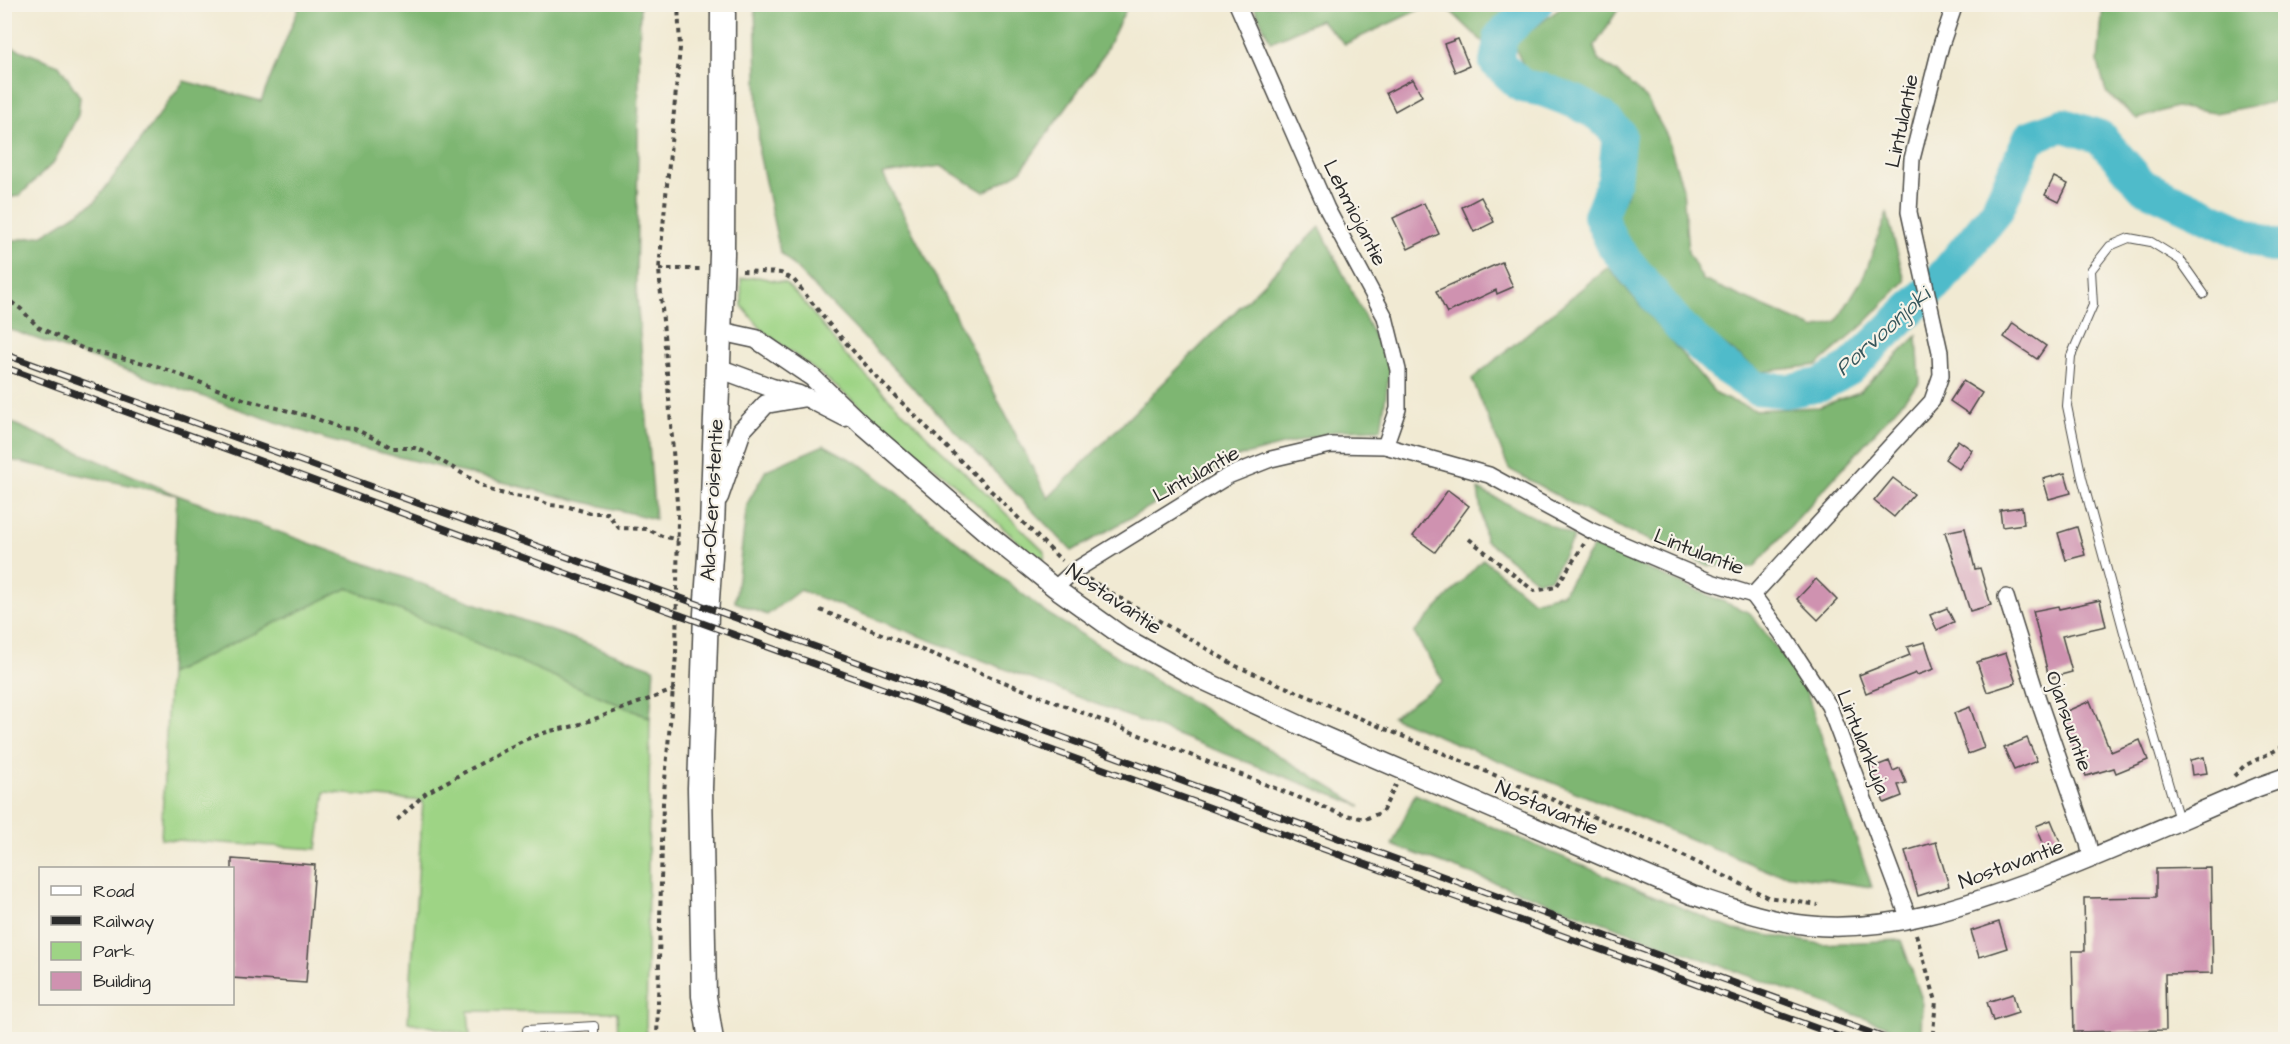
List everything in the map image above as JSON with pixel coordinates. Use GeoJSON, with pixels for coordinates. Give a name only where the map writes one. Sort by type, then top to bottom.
{"type":"FeatureCollection","features":[{"type":"Feature","properties":{"kind":"main road","name":"Ala-Okeroistentie"},"geometry":{"type":"LineString","coordinates":[[700,1040],[704,996],[700,788],[718,368],[724,160],[723,4]]}},
{"type":"Feature","properties":{"kind":"main road","name":"Ala-Okeroistentie"},"geometry":{"type":"LineString","coordinates":[[704,996],[711,1040]]}},
{"type":"Feature","properties":{"kind":"street","name":"Lehmiojantie"},"geometry":{"type":"LineString","coordinates":[[1237,4],[1327,209],[1385,317],[1398,370],[1398,409],[1385,446]]}},
{"type":"Feature","properties":{"kind":"street","name":"Lintulantie"},"geometry":{"type":"LineString","coordinates":[[1055,588],[1074,571],[1228,476],[1271,459],[1331,445],[1385,446],[1489,475],[1592,531],[1711,582],[1753,595],[1932,401],[1941,375],[1940,352],[1909,212],[1912,159],[1941,45],[1955,4]]}},
{"type":"Feature","properties":{"kind":"street","name":"Nostavantie"},"geometry":{"type":"LineString","coordinates":[[719,331],[756,339],[812,377],[863,426],[988,534],[1055,588],[1122,636],[1192,675],[1403,771],[1692,895],[1748,914],[1806,925],[1858,926],[1908,919],[1975,903],[2091,859],[2286,777]]}},
{"type":"Feature","properties":{"kind":"street","name":"Nostavantie"},"geometry":{"type":"LineString","coordinates":[[718,368],[772,388],[806,397],[863,426]]}},
{"type":"Feature","properties":{"kind":"street"},"geometry":{"type":"LineString","coordinates":[[712,527],[722,487],[742,430],[766,404],[806,397]]}},
{"type":"Feature","properties":{"kind":"street","name":"Lintulankuja"},"geometry":{"type":"LineString","coordinates":[[1753,595],[1829,705],[1908,919]]}},
{"type":"Feature","properties":{"kind":"street","name":"Ojansuuntie"},"geometry":{"type":"LineString","coordinates":[[2006,597],[2038,699],[2088,843],[2091,859]]}},
{"type":"Feature","properties":{"kind":"lane"},"geometry":{"type":"LineString","coordinates":[[2179,821],[2085,490],[2067,406],[2071,356],[2093,305],[2091,270],[2110,246],[2129,238],[2151,242],[2180,260],[2204,294]]}},
{"type":"Feature","properties":{"kind":"lane"},"geometry":{"type":"LineString","coordinates":[[528,1040],[527,1030],[594,1026],[594,1040]]}},
{"type":"Feature","properties":{"kind":"path"},"geometry":{"type":"LineString","coordinates":[[657,1040],[663,802],[674,690],[678,540],[659,269],[680,48],[678,4]]}},
{"type":"Feature","properties":{"kind":"path"},"geometry":{"type":"LineString","coordinates":[[659,269],[700,269]]}},
{"type":"Feature","properties":{"kind":"path"},"geometry":{"type":"LineString","coordinates":[[741,271],[781,273],[794,280],[829,324],[881,382],[1053,553],[1074,571],[1148,616],[1236,666],[1665,847],[1768,897],[1826,907]]}},
{"type":"Feature","properties":{"kind":"path"},"geometry":{"type":"LineString","coordinates":[[4,297],[21,309],[38,327],[86,350],[157,366],[246,400],[312,417],[340,428],[355,429],[393,448],[414,448],[428,453],[497,492],[590,513],[607,513],[619,528],[647,528],[662,536],[678,540]]}},
{"type":"Feature","properties":{"kind":"path"},"geometry":{"type":"LineString","coordinates":[[1469,539],[1534,591],[1556,586],[1592,531]]}},
{"type":"Feature","properties":{"kind":"path"},"geometry":{"type":"LineString","coordinates":[[820,610],[1341,814],[1365,819],[1382,812],[1403,771]]}},
{"type":"Feature","properties":{"kind":"path"},"geometry":{"type":"LineString","coordinates":[[397,820],[426,794],[524,740],[575,726],[674,690]]}},
{"type":"Feature","properties":{"kind":"path"},"geometry":{"type":"LineString","coordinates":[[2231,779],[2244,766],[2286,745]]}},
{"type":"Feature","properties":{"kind":"path"},"geometry":{"type":"LineString","coordinates":[[1908,919],[1918,941],[1936,1001],[1933,1032]]}},
{"type":"Feature","properties":{"kind":"path"},"geometry":{"type":"LineString","coordinates":[[1965,1036],[1970,1040]]}},
{"type":"Feature","properties":{"kind":"green space"},"geometry":{"type":"Polygon","coordinates":[[[1566,4],[1621,5],[1594,47],[1598,60],[1615,71],[1646,98],[1667,136],[1683,189],[1688,252],[1703,280],[1815,329],[1837,321],[1864,276],[1887,213],[1905,281],[1864,324],[1817,365],[1761,372],[1691,320],[1624,233],[1617,215],[1628,192],[1631,132],[1606,101],[1529,77],[1513,44],[1566,4]]]}},
{"type":"Feature","properties":{"kind":"green space"},"geometry":{"type":"Polygon","coordinates":[[[300,5],[640,5],[636,285],[655,519],[328,440],[5,328],[5,242],[43,235],[95,202],[184,81],[261,101],[300,5]]]}},
{"type":"Feature","properties":{"kind":"green space"},"geometry":{"type":"Polygon","coordinates":[[[755,5],[1128,5],[1103,56],[1020,172],[984,192],[941,166],[883,174],[1048,498],[1320,227],[1390,368],[1381,429],[1340,430],[1237,457],[1072,551],[780,252],[759,153],[755,5]]]}},
{"type":"Feature","properties":{"kind":"green space"},"geometry":{"type":"Polygon","coordinates":[[[1253,5],[1429,5],[1345,44],[1320,20],[1271,42],[1253,5]]]}},
{"type":"Feature","properties":{"kind":"green space"},"geometry":{"type":"Polygon","coordinates":[[[1444,5],[1515,5],[1504,15],[1484,43],[1444,5]]]}},
{"type":"Feature","properties":{"kind":"green space"},"geometry":{"type":"Polygon","coordinates":[[[2103,5],[2285,5],[2285,100],[2215,113],[2175,107],[2137,119],[2106,92],[2098,62],[2103,5]]]}},
{"type":"Feature","properties":{"kind":"green space"},"geometry":{"type":"Polygon","coordinates":[[[4,44],[59,65],[80,97],[78,115],[54,162],[19,196],[5,198],[4,44]]]}},
{"type":"Feature","properties":{"kind":"green space"},"geometry":{"type":"Polygon","coordinates":[[[1608,267],[1717,395],[1755,410],[1819,407],[1859,392],[1917,336],[1920,382],[1754,567],[1709,566],[1596,517],[1509,469],[1472,379],[1608,267]]]}},
{"type":"Feature","properties":{"kind":"green space"},"geometry":{"type":"Polygon","coordinates":[[[758,277],[785,283],[803,301],[846,356],[1045,552],[1044,559],[1030,552],[942,473],[819,373],[763,331],[742,306],[741,279],[758,277]]]}},
{"type":"Feature","properties":{"kind":"green space"},"geometry":{"type":"Polygon","coordinates":[[[5,420],[177,495],[5,459],[5,420]]]}},
{"type":"Feature","properties":{"kind":"green space"},"geometry":{"type":"Polygon","coordinates":[[[824,445],[863,466],[1045,612],[1361,806],[800,590],[767,615],[735,602],[747,504],[766,470],[824,445]]]}},
{"type":"Feature","properties":{"kind":"green space"},"geometry":{"type":"Polygon","coordinates":[[[1478,489],[1574,537],[1551,578],[1537,581],[1485,540],[1478,489]]]}},
{"type":"Feature","properties":{"kind":"green space"},"geometry":{"type":"Polygon","coordinates":[[[177,495],[654,668],[650,718],[348,588],[169,674],[177,495]]]}},
{"type":"Feature","properties":{"kind":"green space"},"geometry":{"type":"Polygon","coordinates":[[[1594,546],[1750,613],[1804,684],[1872,887],[1771,872],[1392,717],[1443,681],[1414,633],[1483,559],[1533,601],[1563,593],[1594,546]]]}},
{"type":"Feature","properties":{"kind":"green space"},"geometry":{"type":"Polygon","coordinates":[[[348,587],[650,718],[646,1039],[618,1039],[617,1012],[468,1011],[470,1035],[408,1022],[423,801],[325,792],[317,849],[161,839],[169,674],[348,587]]]}},
{"type":"Feature","properties":{"kind":"green space"},"geometry":{"type":"Polygon","coordinates":[[[1415,794],[1734,930],[1822,944],[1901,940],[1922,999],[1921,1039],[1392,845],[1415,794]]]}},
{"type":"Feature","properties":{"kind":"building"},"geometry":{"type":"Polygon","coordinates":[[[1458,39],[1469,66],[1455,72],[1444,44],[1458,39]]]}},
{"type":"Feature","properties":{"kind":"building"},"geometry":{"type":"Polygon","coordinates":[[[1413,79],[1422,96],[1395,111],[1386,93],[1413,79]]]}},
{"type":"Feature","properties":{"kind":"building"},"geometry":{"type":"Polygon","coordinates":[[[2054,177],[2068,184],[2059,202],[2045,195],[2054,177]]]}},
{"type":"Feature","properties":{"kind":"building"},"geometry":{"type":"Polygon","coordinates":[[[1481,197],[1494,222],[1474,232],[1462,207],[1481,197]]]}},
{"type":"Feature","properties":{"kind":"building"},"geometry":{"type":"Polygon","coordinates":[[[1424,203],[1439,234],[1408,249],[1393,218],[1424,203]]]}},
{"type":"Feature","properties":{"kind":"building"},"geometry":{"type":"Polygon","coordinates":[[[1502,262],[1513,287],[1497,294],[1496,290],[1447,313],[1436,291],[1502,262]]]}},
{"type":"Feature","properties":{"kind":"building"},"geometry":{"type":"Polygon","coordinates":[[[2013,323],[2046,346],[2037,359],[2004,337],[2013,323]]]}},
{"type":"Feature","properties":{"kind":"building"},"geometry":{"type":"Polygon","coordinates":[[[1963,381],[1982,393],[1969,414],[1950,401],[1963,381]]]}},
{"type":"Feature","properties":{"kind":"building"},"geometry":{"type":"Polygon","coordinates":[[[1958,440],[1972,450],[1959,469],[1945,459],[1958,440]]]}},
{"type":"Feature","properties":{"kind":"building"},"geometry":{"type":"Polygon","coordinates":[[[2065,473],[2071,493],[2049,499],[2043,479],[2065,473]]]}},
{"type":"Feature","properties":{"kind":"building"},"geometry":{"type":"Polygon","coordinates":[[[1893,478],[1914,494],[1894,517],[1874,501],[1893,478]]]}},
{"type":"Feature","properties":{"kind":"building"},"geometry":{"type":"Polygon","coordinates":[[[1448,490],[1469,506],[1435,552],[1413,536],[1448,490]]]}},
{"type":"Feature","properties":{"kind":"building"},"geometry":{"type":"Polygon","coordinates":[[[2022,507],[2024,524],[2002,527],[2000,510],[2022,507]]]}},
{"type":"Feature","properties":{"kind":"building"},"geometry":{"type":"Polygon","coordinates":[[[2077,527],[2085,555],[2066,560],[2058,533],[2077,527]]]}},
{"type":"Feature","properties":{"kind":"building"},"geometry":{"type":"Polygon","coordinates":[[[1965,528],[1975,569],[1980,568],[1991,605],[1970,611],[1945,532],[1965,528]]]}},
{"type":"Feature","properties":{"kind":"building"},"geometry":{"type":"Polygon","coordinates":[[[1816,579],[1837,600],[1818,620],[1797,599],[1816,579]]]}},
{"type":"Feature","properties":{"kind":"building"},"geometry":{"type":"Polygon","coordinates":[[[2100,600],[2106,626],[2062,636],[2072,672],[2049,678],[2033,611],[2058,606],[2059,609],[2100,600]]]}},
{"type":"Feature","properties":{"kind":"building"},"geometry":{"type":"Polygon","coordinates":[[[1947,608],[1954,622],[1937,630],[1930,615],[1947,608]]]}},
{"type":"Feature","properties":{"kind":"building"},"geometry":{"type":"Polygon","coordinates":[[[1925,642],[1934,669],[1917,675],[1916,673],[1866,693],[1859,675],[1910,655],[1907,647],[1925,642]]]}},
{"type":"Feature","properties":{"kind":"building"},"geometry":{"type":"Polygon","coordinates":[[[2006,653],[2016,683],[1987,692],[1977,662],[2006,653]]]}},
{"type":"Feature","properties":{"kind":"building"},"geometry":{"type":"Polygon","coordinates":[[[2090,701],[2111,752],[2140,740],[2148,760],[2116,773],[2114,768],[2086,776],[2060,714],[2090,701]]]}},
{"type":"Feature","properties":{"kind":"building"},"geometry":{"type":"Polygon","coordinates":[[[1970,707],[1984,748],[1968,754],[1954,713],[1970,707]]]}},
{"type":"Feature","properties":{"kind":"building"},"geometry":{"type":"Polygon","coordinates":[[[2027,738],[2037,761],[2014,770],[2004,748],[2027,738]]]}},
{"type":"Feature","properties":{"kind":"building"},"geometry":{"type":"Polygon","coordinates":[[[2204,757],[2207,773],[2192,775],[2190,760],[2204,757]]]}},
{"type":"Feature","properties":{"kind":"building"},"geometry":{"type":"Polygon","coordinates":[[[1889,761],[1893,771],[1900,768],[1906,783],[1898,785],[1902,796],[1884,803],[1871,768],[1889,761]]]}},
{"type":"Feature","properties":{"kind":"building"},"geometry":{"type":"Polygon","coordinates":[[[2051,820],[2061,844],[2046,850],[2036,826],[2051,820]]]}},
{"type":"Feature","properties":{"kind":"building"},"geometry":{"type":"Polygon","coordinates":[[[1936,842],[1949,886],[1918,896],[1905,851],[1936,842]]]}},
{"type":"Feature","properties":{"kind":"building"},"geometry":{"type":"Polygon","coordinates":[[[232,859],[315,865],[306,983],[234,978],[234,867],[232,867],[232,859]]]}},
{"type":"Feature","properties":{"kind":"building"},"geometry":{"type":"Polygon","coordinates":[[[2211,868],[2213,973],[2165,974],[2166,1030],[2074,1032],[2072,951],[2085,951],[2084,898],[2156,897],[2156,869],[2211,868]]]}},
{"type":"Feature","properties":{"kind":"building"},"geometry":{"type":"Polygon","coordinates":[[[1999,922],[2007,948],[1979,957],[1971,931],[1999,922]]]}},
{"type":"Feature","properties":{"kind":"building"},"geometry":{"type":"Polygon","coordinates":[[[2013,994],[2018,1013],[1993,1021],[1987,1002],[2013,994]]]}},
{"type":"Feature","properties":{"kind":"waterway","name":"Porvoonjoki"},"geometry":{"type":"LineString","coordinates":[[1536,4],[1501,36],[1496,62],[1522,86],[1544,90],[1578,103],[1599,115],[1619,134],[1614,181],[1600,216],[1613,245],[1681,328],[1723,366],[1756,388],[1786,391],[1820,385],[1849,369],[1941,279],[1996,212],[2030,137],[2063,125],[2100,137],[2143,186],[2272,246],[2286,246]]}},
{"type":"Feature","properties":{"kind":"railway"},"geometry":{"type":"LineString","coordinates":[[4,354],[775,632],[1890,1040]]}},
{"type":"Feature","properties":{"kind":"railway"},"geometry":{"type":"LineString","coordinates":[[4,367],[1849,1040]]}}]}
